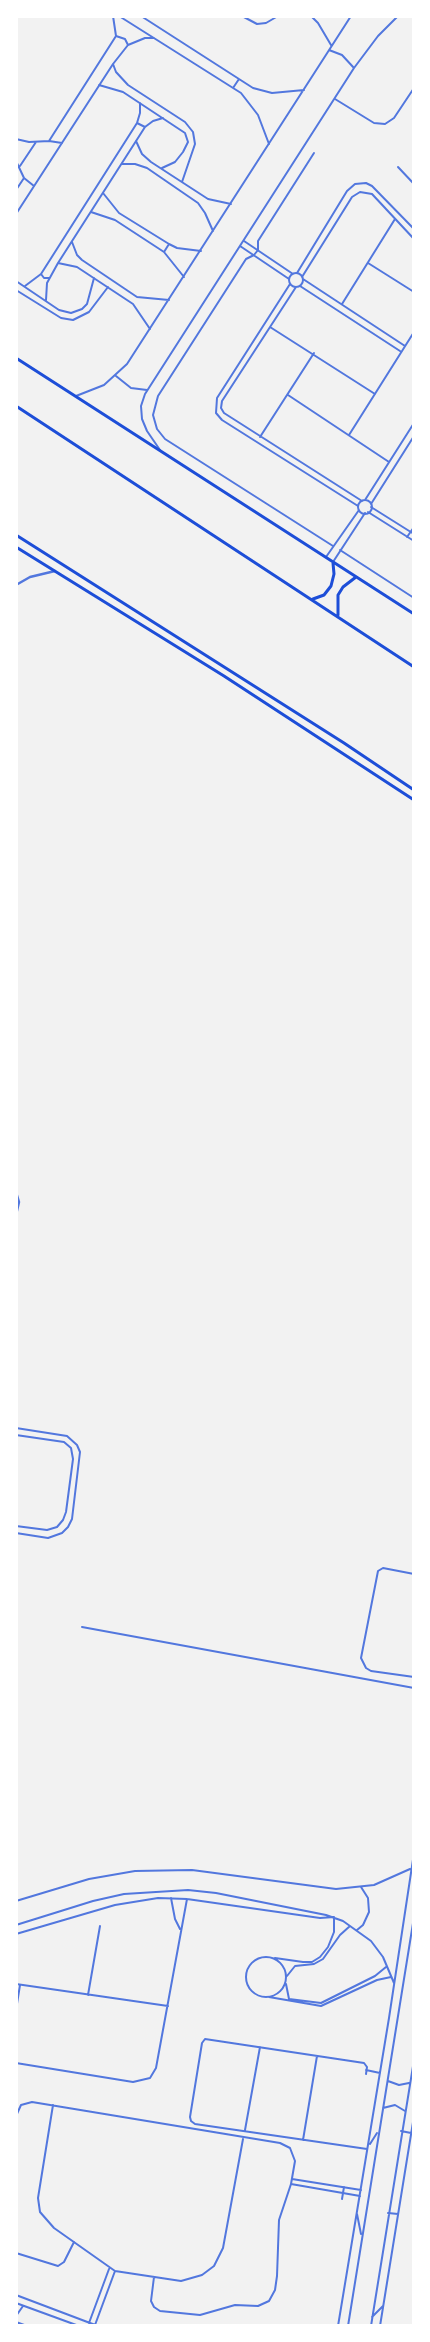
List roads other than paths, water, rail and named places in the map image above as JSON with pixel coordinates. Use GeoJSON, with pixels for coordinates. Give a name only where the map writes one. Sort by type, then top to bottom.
{"type":"FeatureCollection","features":[{"type":"Feature","properties":{"kind":"main road"},"geometry":{"type":"LineString","coordinates":[[16,358],[414,614]]}},
{"type":"Feature","properties":{"kind":"main road"},"geometry":{"type":"LineString","coordinates":[[16,406],[414,667]]}},
{"type":"Feature","properties":{"kind":"main road"},"geometry":{"type":"LineString","coordinates":[[16,535],[336,738],[414,790]]}},
{"type":"Feature","properties":{"kind":"main road"},"geometry":{"type":"LineString","coordinates":[[16,547],[224,676],[414,800]]}},
{"type":"Feature","properties":{"kind":"main road"},"geometry":{"type":"LineString","coordinates":[[313,599],[324,594],[331,586],[334,574],[333,563]]}},
{"type":"Feature","properties":{"kind":"main road"},"geometry":{"type":"LineString","coordinates":[[338,616],[338,595],[356,577]]}},
{"type":"Feature","properties":{"kind":"street"},"geometry":{"type":"LineString","coordinates":[[49,141],[116,36],[113,16]]}},
{"type":"Feature","properties":{"kind":"street"},"geometry":{"type":"LineString","coordinates":[[119,16],[233,88],[253,107],[269,144]]}},
{"type":"Feature","properties":{"kind":"street"},"geometry":{"type":"LineString","coordinates":[[141,16],[254,88],[272,93],[304,90]]}},
{"type":"Feature","properties":{"kind":"street"},"geometry":{"type":"LineString","coordinates":[[242,16],[257,24],[266,23],[278,16]]}},
{"type":"Feature","properties":{"kind":"street"},"geometry":{"type":"LineString","coordinates":[[76,396],[98,389],[116,376],[150,330],[351,16]]}},
{"type":"Feature","properties":{"kind":"street"},"geometry":{"type":"LineString","coordinates":[[161,452],[146,431],[142,419],[141,401],[354,68],[378,36],[398,16]]}},
{"type":"Feature","properties":{"kind":"street"},"geometry":{"type":"LineString","coordinates":[[313,17],[332,46]]}},
{"type":"Feature","properties":{"kind":"street"},"geometry":{"type":"LineString","coordinates":[[116,36],[122,37],[128,45]]}},
{"type":"Feature","properties":{"kind":"street"},"geometry":{"type":"LineString","coordinates":[[16,214],[112,64],[128,45],[144,38],[154,38]]}},
{"type":"Feature","properties":{"kind":"street"},"geometry":{"type":"LineString","coordinates":[[329,50],[342,55],[354,68]]}},
{"type":"Feature","properties":{"kind":"street"},"geometry":{"type":"LineString","coordinates":[[112,64],[116,72],[128,85],[185,122],[193,132],[195,144],[182,182]]}},
{"type":"Feature","properties":{"kind":"street"},"geometry":{"type":"LineString","coordinates":[[233,88],[239,79]]}},
{"type":"Feature","properties":{"kind":"street"},"geometry":{"type":"LineString","coordinates":[[99,85],[123,92],[181,130],[188,142],[175,162],[162,168]]}},
{"type":"Feature","properties":{"kind":"street"},"geometry":{"type":"LineString","coordinates":[[123,92],[128,85]]}},
{"type":"Feature","properties":{"kind":"street"},"geometry":{"type":"LineString","coordinates":[[335,98],[374,123],[385,124],[394,118],[414,88]]}},
{"type":"Feature","properties":{"kind":"street"},"geometry":{"type":"LineString","coordinates":[[25,286],[41,274],[137,123],[140,113],[140,102]]}},
{"type":"Feature","properties":{"kind":"street"},"geometry":{"type":"LineString","coordinates":[[46,300],[46,288],[49,278],[72,241],[145,128],[153,121],[163,118]]}},
{"type":"Feature","properties":{"kind":"street"},"geometry":{"type":"LineString","coordinates":[[137,123],[145,128]]}},
{"type":"Feature","properties":{"kind":"street"},"geometry":{"type":"LineString","coordinates":[[16,139],[62,143]]}},
{"type":"Feature","properties":{"kind":"street"},"geometry":{"type":"LineString","coordinates":[[20,166],[36,142]]}},
{"type":"Feature","properties":{"kind":"street"},"geometry":{"type":"LineString","coordinates":[[136,142],[142,154],[151,162],[208,199],[231,204]]}},
{"type":"Feature","properties":{"kind":"street"},"geometry":{"type":"LineString","coordinates":[[314,153],[258,241],[258,250],[254,256],[246,259],[158,396],[154,410],[155,424],[162,436],[333,546]]}},
{"type":"Feature","properties":{"kind":"street"},"geometry":{"type":"LineString","coordinates":[[16,161],[24,178],[34,186]]}},
{"type":"Feature","properties":{"kind":"street"},"geometry":{"type":"LineString","coordinates":[[147,168],[151,162]]}},
{"type":"Feature","properties":{"kind":"street"},"geometry":{"type":"LineString","coordinates":[[122,164],[135,164],[147,168],[198,203],[213,231]]}},
{"type":"Feature","properties":{"kind":"street"},"geometry":{"type":"LineString","coordinates":[[398,167],[414,184]]}},
{"type":"Feature","properties":{"kind":"street"},"geometry":{"type":"LineString","coordinates":[[16,190],[24,178]]}},
{"type":"Feature","properties":{"kind":"street"},"geometry":{"type":"LineString","coordinates":[[289,279],[293,274],[297,273],[347,191],[355,184],[366,183],[372,186],[414,229]]}},
{"type":"Feature","properties":{"kind":"street"},"geometry":{"type":"LineString","coordinates":[[300,286],[302,278],[352,197],[357,193],[366,192],[372,194],[414,239]]}},
{"type":"Feature","properties":{"kind":"street"},"geometry":{"type":"LineString","coordinates":[[103,193],[119,213],[169,244],[177,248],[200,251]]}},
{"type":"Feature","properties":{"kind":"street"},"geometry":{"type":"LineString","coordinates":[[92,212],[115,220],[164,252],[184,277]]}},
{"type":"Feature","properties":{"kind":"street"},"geometry":{"type":"LineString","coordinates":[[342,305],[395,219]]}},
{"type":"Feature","properties":{"kind":"street"},"geometry":{"type":"LineString","coordinates":[[72,241],[77,255],[82,260],[137,297],[169,300]]}},
{"type":"Feature","properties":{"kind":"street"},"geometry":{"type":"LineString","coordinates":[[244,241],[293,274]]}},
{"type":"Feature","properties":{"kind":"street"},"geometry":{"type":"LineString","coordinates":[[164,252],[169,244]]}},
{"type":"Feature","properties":{"kind":"street"},"geometry":{"type":"LineString","coordinates":[[240,246],[289,279],[290,284],[217,398],[216,413],[222,420],[365,513]]}},
{"type":"Feature","properties":{"kind":"street"},"geometry":{"type":"LineString","coordinates":[[77,267],[82,260]]}},
{"type":"Feature","properties":{"kind":"street"},"geometry":{"type":"LineString","coordinates":[[58,263],[77,267],[133,304],[150,330]]}},
{"type":"Feature","properties":{"kind":"street"},"geometry":{"type":"LineString","coordinates":[[368,263],[414,292]]}},
{"type":"Feature","properties":{"kind":"street"},"geometry":{"type":"LineString","coordinates":[[297,273],[405,346]]}},
{"type":"Feature","properties":{"kind":"street"},"geometry":{"type":"LineString","coordinates":[[41,274],[44,278],[49,278]]}},
{"type":"Feature","properties":{"kind":"street"},"geometry":{"type":"LineString","coordinates":[[16,281],[60,310],[77,312],[87,304],[94,278]]}},
{"type":"Feature","properties":{"kind":"street"},"geometry":{"type":"LineString","coordinates":[[290,284],[296,287],[300,286],[401,352]]}},
{"type":"Feature","properties":{"kind":"street"},"geometry":{"type":"LineString","coordinates":[[16,290],[61,318],[73,320],[89,312],[108,287]]}},
{"type":"Feature","properties":{"kind":"street"},"geometry":{"type":"LineString","coordinates":[[296,287],[222,401],[221,408],[224,413],[364,500],[414,534]]}},
{"type":"Feature","properties":{"kind":"street"},"geometry":{"type":"LineString","coordinates":[[133,304],[137,297]]}},
{"type":"Feature","properties":{"kind":"street"},"geometry":{"type":"LineString","coordinates":[[270,327],[314,353],[375,394]]}},
{"type":"Feature","properties":{"kind":"street"},"geometry":{"type":"LineString","coordinates":[[349,436],[414,332]]}},
{"type":"Feature","properties":{"kind":"street"},"geometry":{"type":"LineString","coordinates":[[260,436],[314,353]]}},
{"type":"Feature","properties":{"kind":"street"},"geometry":{"type":"LineString","coordinates":[[242,360],[246,364]]}},
{"type":"Feature","properties":{"kind":"street"},"geometry":{"type":"LineString","coordinates":[[116,376],[131,388],[147,390]]}},
{"type":"Feature","properties":{"kind":"street"},"geometry":{"type":"LineString","coordinates":[[288,395],[389,462]]}},
{"type":"Feature","properties":{"kind":"street"},"geometry":{"type":"LineString","coordinates":[[325,558],[414,423]]}},
{"type":"Feature","properties":{"kind":"street"},"geometry":{"type":"LineString","coordinates":[[333,563],[365,513],[368,512],[414,436]]}},
{"type":"Feature","properties":{"kind":"street"},"geometry":{"type":"LineString","coordinates":[[300,470],[304,464]]}},
{"type":"Feature","properties":{"kind":"street"},"geometry":{"type":"LineString","coordinates":[[368,512],[414,541]]}},
{"type":"Feature","properties":{"kind":"street"},"geometry":{"type":"LineString","coordinates":[[407,537],[414,527]]}},
{"type":"Feature","properties":{"kind":"street"},"geometry":{"type":"LineString","coordinates":[[342,534],[348,538]]}},
{"type":"Feature","properties":{"kind":"street"},"geometry":{"type":"LineString","coordinates":[[340,550],[414,598]]}},
{"type":"Feature","properties":{"kind":"street"},"geometry":{"type":"LineString","coordinates":[[16,584],[30,577],[55,571]]}},
{"type":"Feature","properties":{"kind":"street"},"geometry":{"type":"LineString","coordinates":[[16,1192],[19,1202],[16,1215]]}},
{"type":"Feature","properties":{"kind":"street"},"geometry":{"type":"LineString","coordinates":[[16,1428],[56,1433],[72,1439],[80,1452],[72,1519],[62,1533],[48,1538],[16,1533]]}},
{"type":"Feature","properties":{"kind":"street"},"geometry":{"type":"LineString","coordinates":[[16,1435],[55,1440],[68,1445],[73,1453],[66,1512],[63,1520],[57,1527],[42,1530],[16,1526]]}},
{"type":"Feature","properties":{"kind":"street"},"geometry":{"type":"LineString","coordinates":[[69,1482],[76,1483]]}},
{"type":"Feature","properties":{"kind":"street"},"geometry":{"type":"LineString","coordinates":[[414,1574],[383,1568],[378,1571],[360,1658],[366,1668],[371,1671],[414,1677]]}},
{"type":"Feature","properties":{"kind":"street"},"geometry":{"type":"LineString","coordinates":[[82,1628],[414,1688]]}},
{"type":"Feature","properties":{"kind":"street"},"geometry":{"type":"LineString","coordinates":[[338,2326],[414,1853]]}},
{"type":"Feature","properties":{"kind":"street"},"geometry":{"type":"LineString","coordinates":[[16,1901],[89,1879],[135,1871],[162,1869],[192,1870],[331,1889],[361,1887],[387,1880],[411,1869]]}},
{"type":"Feature","properties":{"kind":"street"},"geometry":{"type":"LineString","coordinates":[[357,1930],[367,1919],[369,1912],[368,1898],[361,1887]]}},
{"type":"Feature","properties":{"kind":"street"},"geometry":{"type":"LineString","coordinates":[[16,1925],[93,1900],[124,1894],[188,1890],[216,1893],[334,1917],[357,1930],[371,1941],[387,1967],[394,1984]]}},
{"type":"Feature","properties":{"kind":"street"},"geometry":{"type":"LineString","coordinates":[[171,1898],[175,1919],[181,1931]]}},
{"type":"Feature","properties":{"kind":"street"},"geometry":{"type":"LineString","coordinates":[[16,1934],[115,1905],[171,1898],[187,1898],[320,1918],[334,1917]]}},
{"type":"Feature","properties":{"kind":"street"},"geometry":{"type":"LineString","coordinates":[[16,2063],[133,2082],[143,2082],[150,2078],[156,2068],[187,1898]]}},
{"type":"Feature","properties":{"kind":"street"},"geometry":{"type":"LineString","coordinates":[[334,1917],[334,1932],[328,1947],[320,1957],[312,1962],[268,1956],[257,1958],[249,1965],[246,1972],[246,1983],[252,1992],[261,1997],[321,2006],[377,1980],[392,1977]]}},
{"type":"Feature","properties":{"kind":"street"},"geometry":{"type":"LineString","coordinates":[[348,2326],[414,1917]]}},
{"type":"Feature","properties":{"kind":"street"},"geometry":{"type":"LineString","coordinates":[[88,1995],[100,1926]]}},
{"type":"Feature","properties":{"kind":"street"},"geometry":{"type":"LineString","coordinates":[[286,1978],[295,1966],[314,1964],[323,1959],[340,1935],[350,1926]]}},
{"type":"Feature","properties":{"kind":"street"},"geometry":{"type":"LineString","coordinates":[[275,1958],[284,1967],[288,1998],[321,2003],[376,1976],[387,1967]]}},
{"type":"Feature","properties":{"kind":"street"},"geometry":{"type":"LineString","coordinates":[[268,1997],[279,1992],[286,1982]]}},
{"type":"Feature","properties":{"kind":"street"},"geometry":{"type":"LineString","coordinates":[[16,1984],[168,2006]]}},
{"type":"Feature","properties":{"kind":"street"},"geometry":{"type":"LineString","coordinates":[[16,2010],[20,1985]]}},
{"type":"Feature","properties":{"kind":"street"},"geometry":{"type":"LineString","coordinates":[[389,2018],[397,2018]]}},
{"type":"Feature","properties":{"kind":"street"},"geometry":{"type":"LineString","coordinates":[[366,2074],[364,2063],[208,2038],[202,2043],[191,2121],[195,2124],[367,2149]]}},
{"type":"Feature","properties":{"kind":"street"},"geometry":{"type":"LineString","coordinates":[[245,2131],[260,2047]]}},
{"type":"Feature","properties":{"kind":"street"},"geometry":{"type":"LineString","coordinates":[[303,2140],[317,2056]]}},
{"type":"Feature","properties":{"kind":"street"},"geometry":{"type":"LineString","coordinates":[[371,2326],[404,2111],[414,2060]]}},
{"type":"Feature","properties":{"kind":"street"},"geometry":{"type":"LineString","coordinates":[[366,2070],[380,2072]]}},
{"type":"Feature","properties":{"kind":"street"},"geometry":{"type":"LineString","coordinates":[[388,2081],[399,2085],[410,2083]]}},
{"type":"Feature","properties":{"kind":"street"},"geometry":{"type":"LineString","coordinates":[[16,2116],[20,2107],[26,2102],[53,2105],[280,2143],[290,2148],[295,2161],[291,2184],[279,2220],[274,2290],[269,2301],[264,2304],[235,2306],[200,2315],[160,2310],[151,2301],[154,2277]]}},
{"type":"Feature","properties":{"kind":"street"},"geometry":{"type":"LineString","coordinates":[[53,2105],[38,2198],[39,2207],[46,2222],[110,2270],[115,2271],[189,2280],[202,2275],[216,2263],[224,2248],[244,2138]]}},
{"type":"Feature","properties":{"kind":"street"},"geometry":{"type":"LineString","coordinates":[[383,2108],[395,2105],[404,2111]]}},
{"type":"Feature","properties":{"kind":"street"},"geometry":{"type":"LineString","coordinates":[[380,2326],[414,2116]]}},
{"type":"Feature","properties":{"kind":"street"},"geometry":{"type":"LineString","coordinates":[[401,2131],[411,2133]]}},
{"type":"Feature","properties":{"kind":"street"},"geometry":{"type":"LineString","coordinates":[[368,2146],[379,2132]]}},
{"type":"Feature","properties":{"kind":"street"},"geometry":{"type":"LineString","coordinates":[[292,2179],[361,2190]]}},
{"type":"Feature","properties":{"kind":"street"},"geometry":{"type":"LineString","coordinates":[[291,2184],[360,2196]]}},
{"type":"Feature","properties":{"kind":"street"},"geometry":{"type":"LineString","coordinates":[[342,2199],[344,2187]]}},
{"type":"Feature","properties":{"kind":"street"},"geometry":{"type":"LineString","coordinates":[[357,2212],[362,2237]]}},
{"type":"Feature","properties":{"kind":"street"},"geometry":{"type":"LineString","coordinates":[[388,2213],[398,2214]]}},
{"type":"Feature","properties":{"kind":"street"},"geometry":{"type":"LineString","coordinates":[[16,2253],[58,2266],[64,2262],[74,2242]]}},
{"type":"Feature","properties":{"kind":"street"},"geometry":{"type":"LineString","coordinates":[[89,2323],[110,2270]]}},
{"type":"Feature","properties":{"kind":"street"},"geometry":{"type":"LineString","coordinates":[[16,2295],[96,2325],[115,2271]]}},
{"type":"Feature","properties":{"kind":"street"},"geometry":{"type":"LineString","coordinates":[[16,2303],[78,2326]]}},
{"type":"Feature","properties":{"kind":"street"},"geometry":{"type":"LineString","coordinates":[[372,2317],[383,2305]]}},
{"type":"Feature","properties":{"kind":"street"},"geometry":{"type":"LineString","coordinates":[[23,2306],[16,2320],[27,2326]]}},
{"type":"Feature","properties":{"kind":"street"},"geometry":{"type":"LineString","coordinates":[[93,2312],[99,2314]]}}]}
